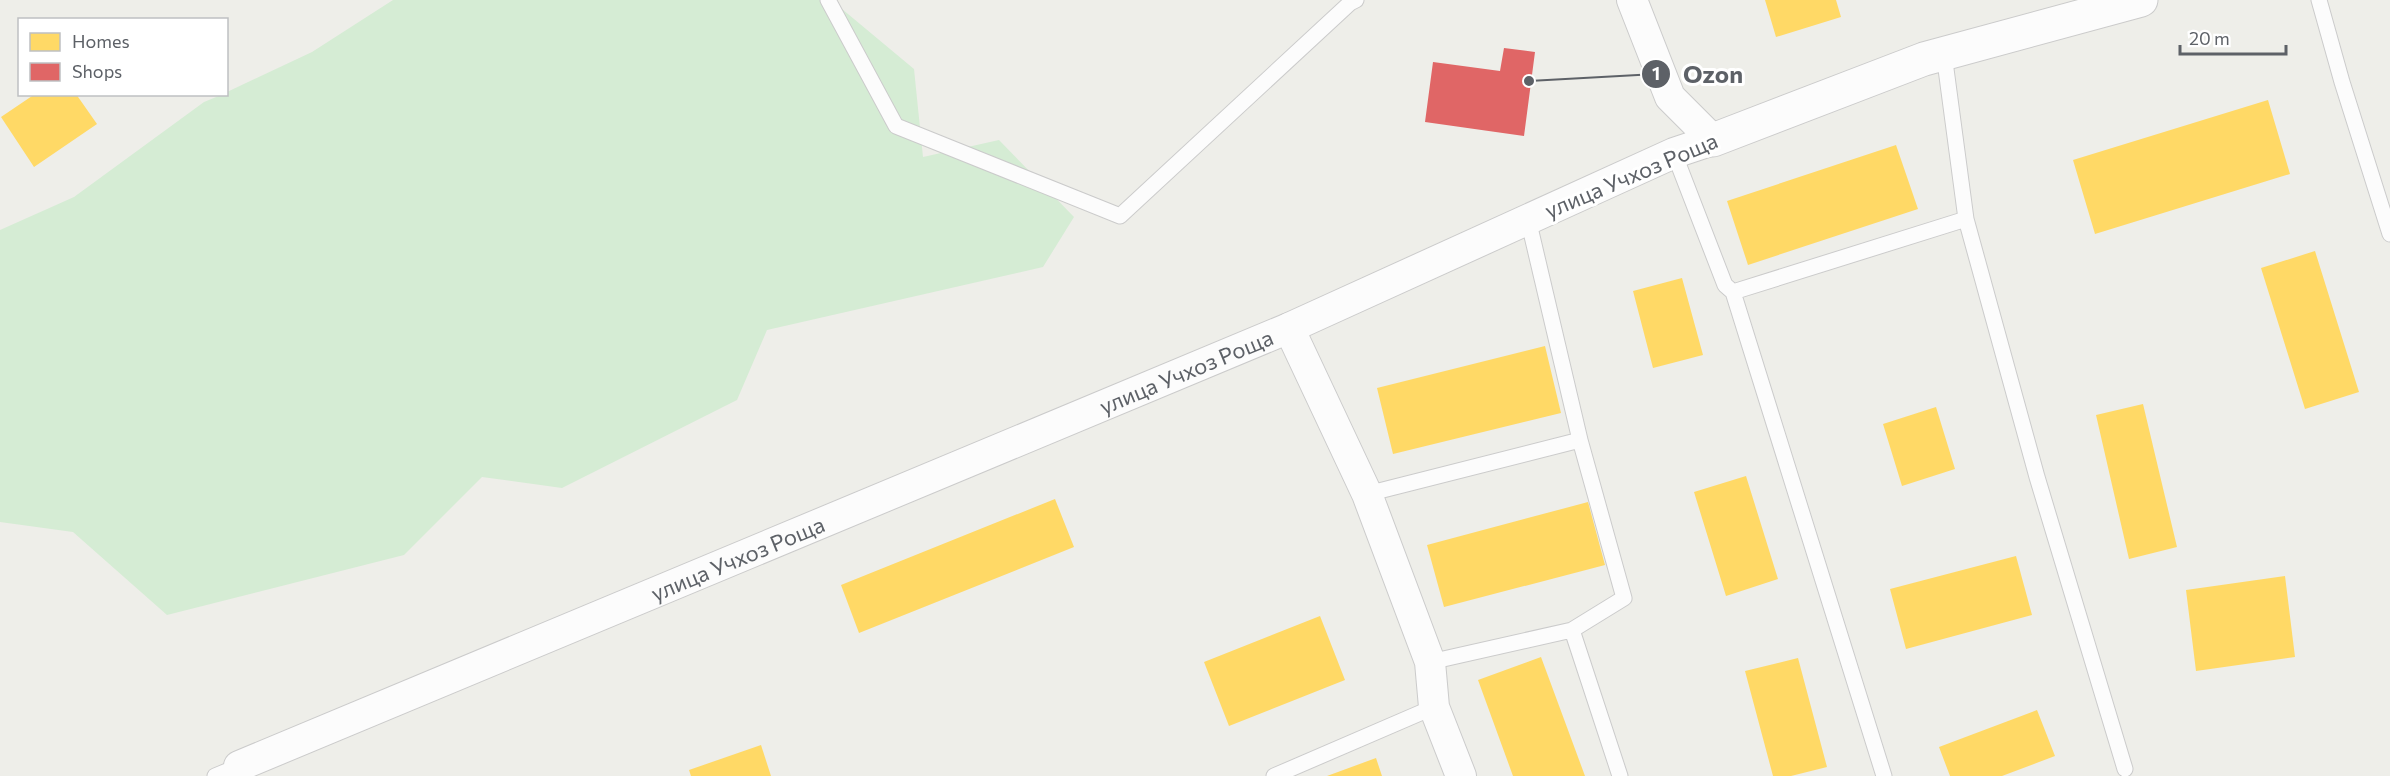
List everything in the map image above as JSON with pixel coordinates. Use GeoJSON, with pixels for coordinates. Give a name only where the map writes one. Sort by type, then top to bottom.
{"type":"FeatureCollection","features":[{"type":"Feature","properties":{"kind":"street"},"geometry":{"type":"LineString","coordinates":[[1632,0],[1670,97],[1713,140]]}},
{"type":"Feature","properties":{"kind":"street","name":"улица Учхоз Роща"},"geometry":{"type":"LineString","coordinates":[[227,771],[1289,328],[1674,153],[1924,59],[2141,0]]}},
{"type":"Feature","properties":{"kind":"street"},"geometry":{"type":"LineString","coordinates":[[1289,328],[1367,494],[1430,662],[1434,707],[1461,776]]}},
{"type":"Feature","properties":{"kind":"lane"},"geometry":{"type":"LineString","coordinates":[[828,0],[896,126],[1119,216],[1350,3],[1356,0]]}},
{"type":"Feature","properties":{"kind":"lane"},"geometry":{"type":"LineString","coordinates":[[2319,0],[2390,234]]}},
{"type":"Feature","properties":{"kind":"lane"},"geometry":{"type":"LineString","coordinates":[[1944,54],[1966,219],[2037,477],[2125,769]]}},
{"type":"Feature","properties":{"kind":"lane"},"geometry":{"type":"LineString","coordinates":[[1674,153],[1725,285],[1733,292],[1884,776]]}},
{"type":"Feature","properties":{"kind":"lane"},"geometry":{"type":"LineString","coordinates":[[1430,662],[1572,630],[1624,597],[1580,440],[1528,219]]}},
{"type":"Feature","properties":{"kind":"lane"},"geometry":{"type":"LineString","coordinates":[[1733,292],[1966,219]]}},
{"type":"Feature","properties":{"kind":"lane"},"geometry":{"type":"LineString","coordinates":[[1367,494],[1580,440]]}},
{"type":"Feature","properties":{"kind":"lane"},"geometry":{"type":"LineString","coordinates":[[1572,630],[1620,776]]}},
{"type":"Feature","properties":{"kind":"lane"},"geometry":{"type":"LineString","coordinates":[[1274,776],[1434,707]]}},
{"type":"Feature","properties":{"kind":"green space"},"geometry":{"type":"Polygon","coordinates":[[[393,0],[825,0],[836,4],[914,69],[923,157],[999,140],[1074,217],[1043,267],[767,330],[737,400],[562,488],[482,477],[404,555],[167,615],[73,532],[0,522],[0,230],[74,197],[204,102],[219,96],[228,96],[228,92],[312,52],[393,0]]]}},
{"type":"Feature","properties":{"kind":"building: Homes"},"geometry":{"type":"Polygon","coordinates":[[[1765,0],[1836,0],[1841,17],[1776,37],[1765,0]]]}},
{"type":"Feature","properties":{"kind":"building: Homes"},"geometry":{"type":"Polygon","coordinates":[[[32,96],[77,96],[97,124],[34,167],[1,117],[32,96]]]}},
{"type":"Feature","properties":{"kind":"building: Homes"},"geometry":{"type":"Polygon","coordinates":[[[2268,100],[2290,174],[2095,234],[2073,160],[2268,100]]]}},
{"type":"Feature","properties":{"kind":"building: Homes"},"geometry":{"type":"Polygon","coordinates":[[[1896,145],[1918,209],[1748,265],[1727,201],[1896,145]]]}},
{"type":"Feature","properties":{"kind":"building: Homes"},"geometry":{"type":"Polygon","coordinates":[[[2315,251],[2359,392],[2305,409],[2261,268],[2315,251]]]}},
{"type":"Feature","properties":{"kind":"building: Homes"},"geometry":{"type":"Polygon","coordinates":[[[1682,278],[1703,355],[1653,368],[1633,291],[1682,278]]]}},
{"type":"Feature","properties":{"kind":"building: Homes"},"geometry":{"type":"Polygon","coordinates":[[[1545,346],[1561,413],[1393,454],[1377,388],[1545,346]]]}},
{"type":"Feature","properties":{"kind":"building: Homes"},"geometry":{"type":"Polygon","coordinates":[[[2143,404],[2177,547],[2129,559],[2096,415],[2143,404]]]}},
{"type":"Feature","properties":{"kind":"building: Homes"},"geometry":{"type":"Polygon","coordinates":[[[1936,407],[1955,469],[1902,486],[1883,424],[1936,407]]]}},
{"type":"Feature","properties":{"kind":"building: Homes"},"geometry":{"type":"Polygon","coordinates":[[[1746,476],[1778,579],[1726,596],[1694,492],[1746,476]]]}},
{"type":"Feature","properties":{"kind":"building: Homes"},"geometry":{"type":"Polygon","coordinates":[[[1055,499],[1074,547],[859,633],[841,585],[1055,499]]]}},
{"type":"Feature","properties":{"kind":"building: Homes"},"geometry":{"type":"Polygon","coordinates":[[[1588,502],[1605,565],[1444,607],[1427,545],[1588,502]]]}},
{"type":"Feature","properties":{"kind":"building: Homes"},"geometry":{"type":"Polygon","coordinates":[[[2016,556],[2032,615],[1906,649],[1890,589],[2016,556]]]}},
{"type":"Feature","properties":{"kind":"building: Homes"},"geometry":{"type":"Polygon","coordinates":[[[2285,576],[2295,657],[2196,671],[2186,590],[2285,576]]]}},
{"type":"Feature","properties":{"kind":"building: Homes"},"geometry":{"type":"Polygon","coordinates":[[[1320,616],[1345,680],[1229,726],[1204,662],[1320,616]]]}},
{"type":"Feature","properties":{"kind":"building: Homes"},"geometry":{"type":"Polygon","coordinates":[[[1541,657],[1585,776],[1513,776],[1478,680],[1541,657]]]}},
{"type":"Feature","properties":{"kind":"building: Homes"},"geometry":{"type":"Polygon","coordinates":[[[1798,658],[1827,767],[1791,776],[1773,776],[1745,671],[1798,658]]]}},
{"type":"Feature","properties":{"kind":"building: Homes"},"geometry":{"type":"Polygon","coordinates":[[[2037,710],[2055,756],[2002,776],[1950,776],[1939,747],[2037,710]]]}},
{"type":"Feature","properties":{"kind":"building: Homes"},"geometry":{"type":"Polygon","coordinates":[[[761,745],[771,776],[691,776],[689,770],[761,745]]]}},
{"type":"Feature","properties":{"kind":"building: Homes"},"geometry":{"type":"Polygon","coordinates":[[[1376,758],[1382,776],[1327,776],[1376,758]]]}},
{"type":"Feature","properties":{"kind":"building: Shops"},"geometry":{"type":"Polygon","coordinates":[[[1504,48],[1535,52],[1524,136],[1425,122],[1433,62],[1500,71],[1504,48]]]}},
{"type":"Feature","properties":{"kind":"place","name":"Ozon"},"geometry":{"type":"Point","coordinates":[1529,81]}}]}
